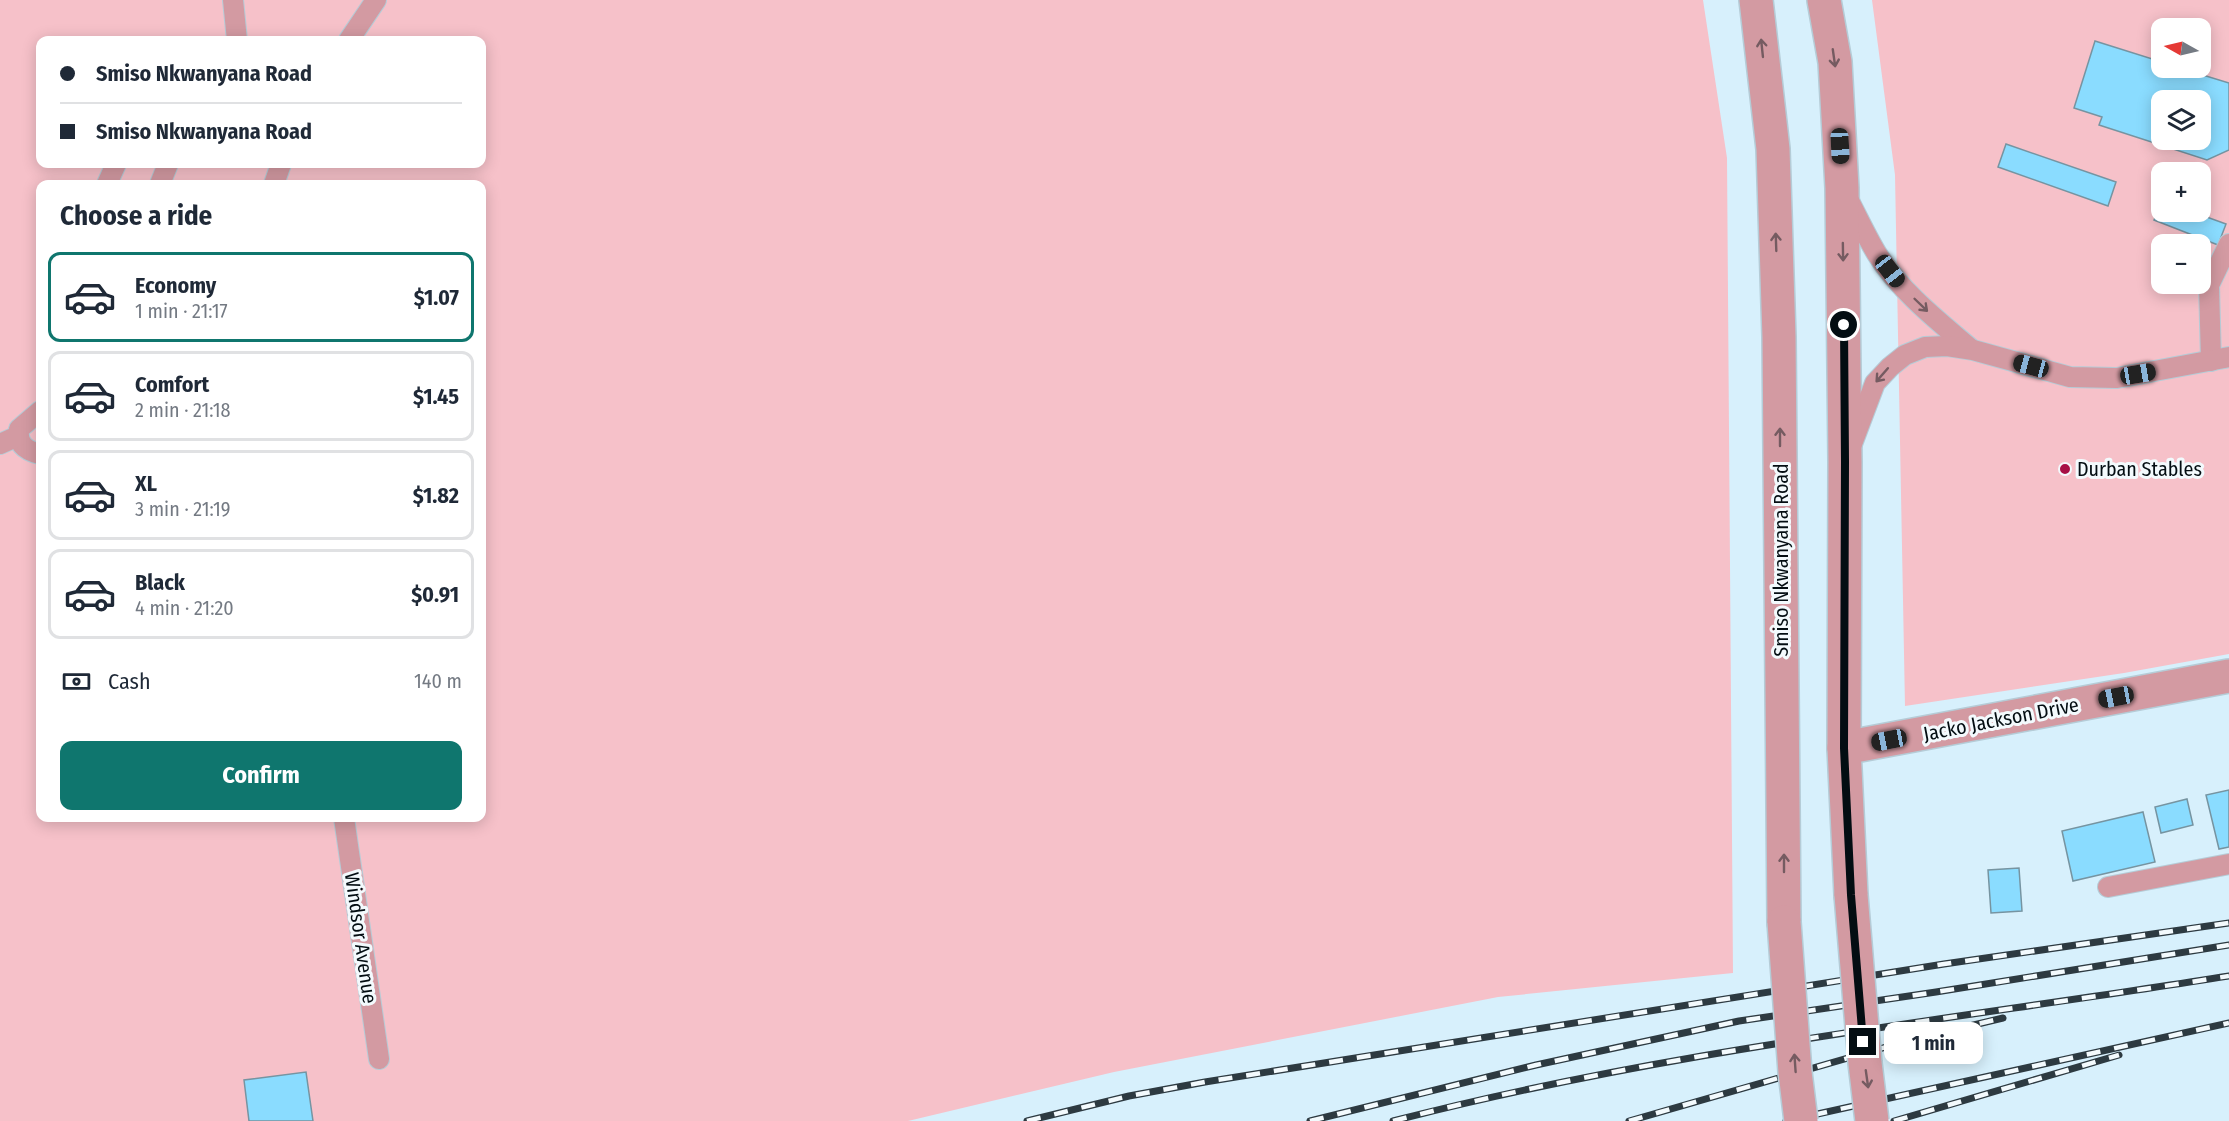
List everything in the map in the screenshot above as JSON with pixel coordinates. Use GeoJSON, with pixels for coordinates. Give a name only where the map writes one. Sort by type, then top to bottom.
{"type":"FeatureCollection","features":[{"type":"Feature","properties":{"kind":"street","name":"Smiso Nkwanyana Road"},"geometry":{"type":"LineString","coordinates":[[1756,0],[1773,149],[1779,325],[1784,922],[1795,1072],[1801,1121]]}},
{"type":"Feature","properties":{"kind":"street"},"geometry":{"type":"LineString","coordinates":[[1824,0],[1835,62],[1842,188],[1845,462],[1844,748],[1851,895],[1864,1063],[1872,1121]]}},
{"type":"Feature","properties":{"kind":"street","name":"Jacko Jackson Drive"},"geometry":{"type":"LineString","coordinates":[[1844,748],[2229,676]]}},
{"type":"Feature","properties":{"kind":"lane"},"geometry":{"type":"LineString","coordinates":[[233,0],[237,36]]}},
{"type":"Feature","properties":{"kind":"lane"},"geometry":{"type":"LineString","coordinates":[[352,36],[375,0]]}},
{"type":"Feature","properties":{"kind":"lane"},"geometry":{"type":"LineString","coordinates":[[1842,188],[1878,255],[1903,288],[1973,350]]}},
{"type":"Feature","properties":{"kind":"lane"},"geometry":{"type":"LineString","coordinates":[[1845,462],[1875,383],[1905,355],[1925,347],[1947,346],[1973,350],[2070,377],[2117,378],[2220,359],[2209,285],[2229,244]]}},
{"type":"Feature","properties":{"kind":"lane"},"geometry":{"type":"LineString","coordinates":[[36,414],[19,429],[18,436],[28,452],[36,453]]}},
{"type":"Feature","properties":{"kind":"lane"},"geometry":{"type":"LineString","coordinates":[[0,444],[18,436]]}},
{"type":"Feature","properties":{"kind":"lane","name":"Windsor Avenue"},"geometry":{"type":"LineString","coordinates":[[345,822],[379,1059]]}},
{"type":"Feature","properties":{"kind":"lane"},"geometry":{"type":"LineString","coordinates":[[2108,887],[2229,864]]}},
{"type":"Feature","properties":{"kind":"shaded area"},"geometry":{"type":"Polygon","coordinates":[[[0,0],[1703,0],[1727,158],[1733,973],[1498,997],[1114,1072],[908,1121],[0,1121],[0,0]]]}},
{"type":"Feature","properties":{"kind":"shaded area","name":"Durban Stables"},"geometry":{"type":"Polygon","coordinates":[[[1872,0],[2229,0],[2229,654],[2124,673],[1905,706],[1895,175],[1872,0]]]}},
{"type":"Feature","properties":{"kind":"building"},"geometry":{"type":"Polygon","coordinates":[[[2095,41],[2151,59],[2151,78],[2211,77],[2229,83],[2229,150],[2207,160],[2176,150],[2211,150],[2211,90],[2151,90],[2151,142],[2099,125],[2102,117],[2074,108],[2095,41]]]}},
{"type":"Feature","properties":{"kind":"building"},"geometry":{"type":"Polygon","coordinates":[[[2006,144],[2116,182],[2108,206],[1998,167],[2006,144]]]}},
{"type":"Feature","properties":{"kind":"building"},"geometry":{"type":"Polygon","coordinates":[[[2211,219],[2226,224],[2218,245],[2211,242],[2211,234],[2190,234],[2159,222],[2211,222],[2211,219]]]}},
{"type":"Feature","properties":{"kind":"building"},"geometry":{"type":"Polygon","coordinates":[[[2229,790],[2229,847],[2219,849],[2206,795],[2229,790]]]}},
{"type":"Feature","properties":{"kind":"building"},"geometry":{"type":"Polygon","coordinates":[[[2187,799],[2193,825],[2161,833],[2155,807],[2187,799]]]}},
{"type":"Feature","properties":{"kind":"building"},"geometry":{"type":"Polygon","coordinates":[[[2143,812],[2155,862],[2073,881],[2062,831],[2143,812]]]}},
{"type":"Feature","properties":{"kind":"building"},"geometry":{"type":"Polygon","coordinates":[[[2019,868],[2022,911],[1991,913],[1988,870],[2019,868]]]}},
{"type":"Feature","properties":{"kind":"building"},"geometry":{"type":"Polygon","coordinates":[[[306,1072],[313,1121],[249,1121],[244,1080],[306,1072]]]}},
{"type":"Feature","properties":{"kind":"railway"},"geometry":{"type":"LineString","coordinates":[[1027,1121],[1129,1096],[1205,1082],[1944,964],[2229,923]]}},
{"type":"Feature","properties":{"kind":"railway"},"geometry":{"type":"LineString","coordinates":[[1310,1121],[1536,1065],[1739,1021],[2229,945]]}},
{"type":"Feature","properties":{"kind":"railway"},"geometry":{"type":"LineString","coordinates":[[1393,1121],[1496,1096],[1704,1056],[1809,1038],[2229,976]]}},
{"type":"Feature","properties":{"kind":"railway"},"geometry":{"type":"LineString","coordinates":[[1629,1121],[1914,1039],[2003,1018]]}},
{"type":"Feature","properties":{"kind":"railway"},"geometry":{"type":"LineString","coordinates":[[1786,1121],[2229,1023]]}},
{"type":"Feature","properties":{"kind":"railway"},"geometry":{"type":"LineString","coordinates":[[1894,1121],[2119,1055]]}},
{"type":"Feature","properties":{"kind":"place","name":"Durban Stables"},"geometry":{"type":"Point","coordinates":[2065,469]}},
{"type":"Feature","properties":{"kind":"route"},"geometry":{"type":"LineString","coordinates":[[1844,325],[1844,748],[1851,895],[1863,1042]]}}]}
